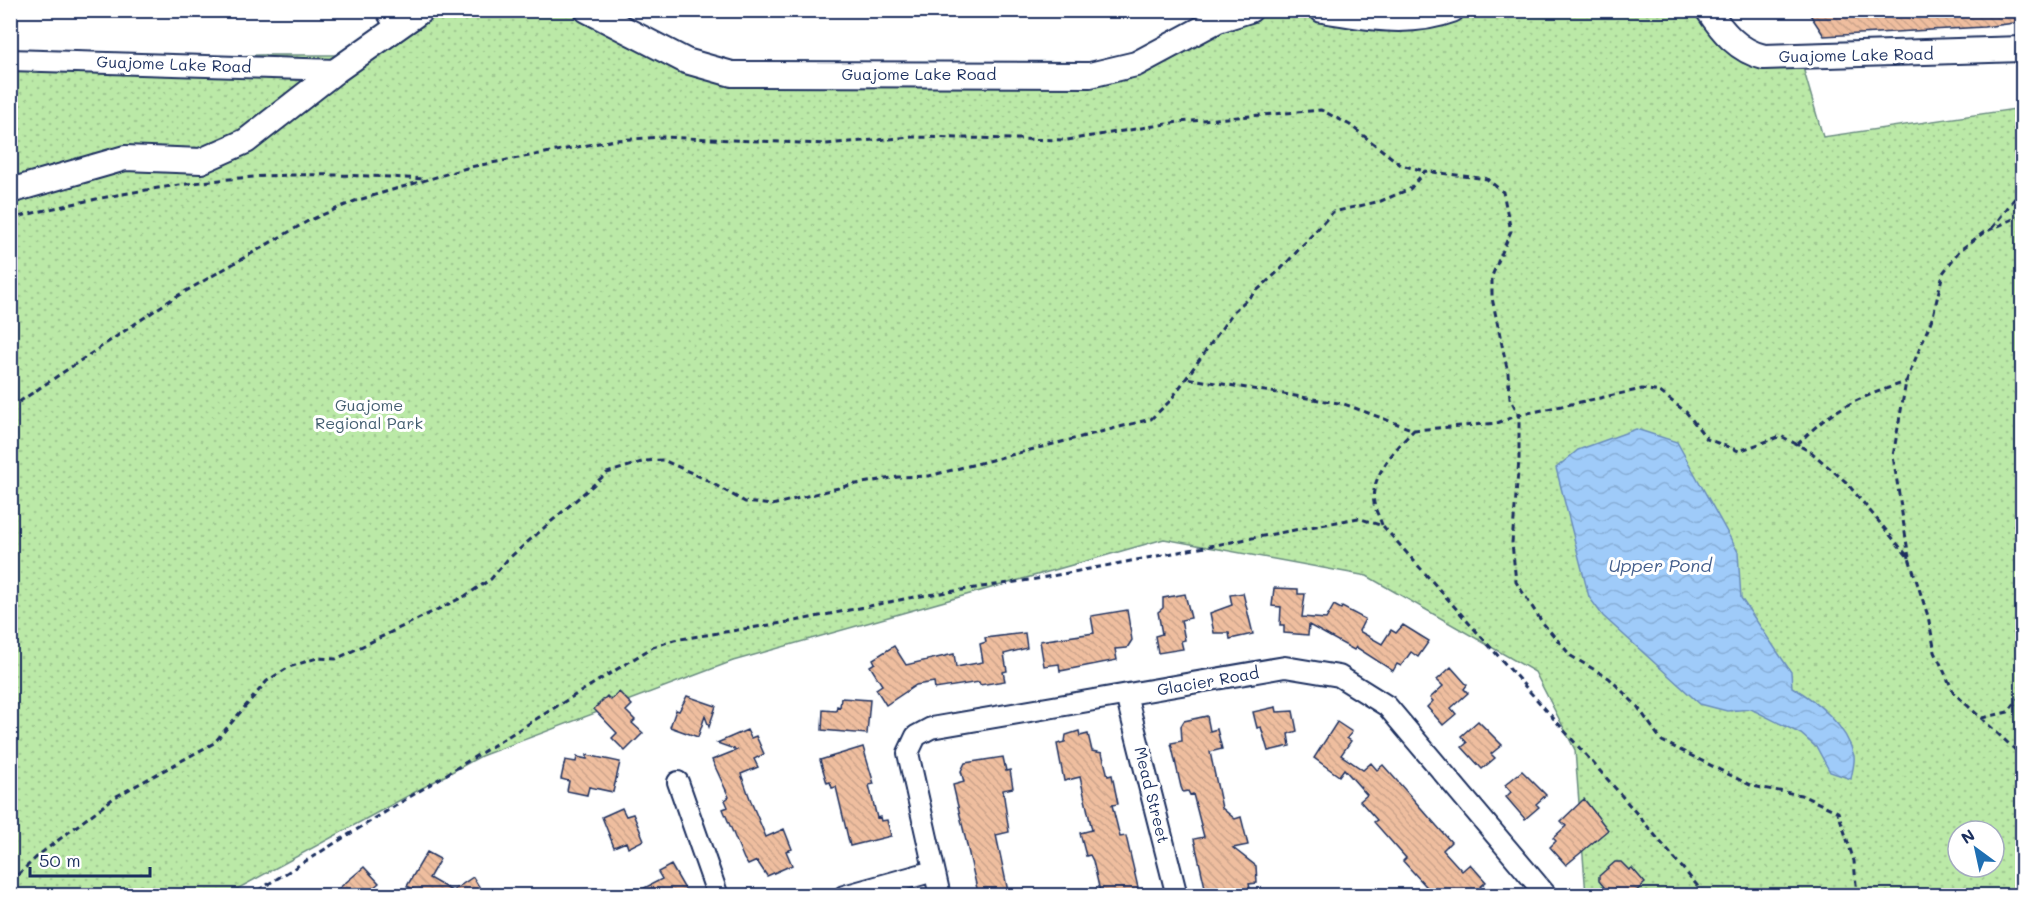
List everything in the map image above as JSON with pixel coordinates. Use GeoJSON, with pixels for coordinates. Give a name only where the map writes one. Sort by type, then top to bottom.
{"type":"FeatureCollection","features":[{"type":"Feature","properties":{"kind":"street"},"geometry":{"type":"LineString","coordinates":[[10,191],[125,158],[201,161],[246,141],[337,70],[391,19],[422,10]]}},
{"type":"Feature","properties":{"kind":"street","name":"Guajome Lake Road"},"geometry":{"type":"LineString","coordinates":[[587,10],[686,61],[732,74],[1090,75],[1136,64],[1218,20],[1250,10]]}},
{"type":"Feature","properties":{"kind":"street"},"geometry":{"type":"LineString","coordinates":[[1322,10],[1388,20],[1434,17],[1452,10]]}},
{"type":"Feature","properties":{"kind":"street","name":"Guajome Lake Road"},"geometry":{"type":"LineString","coordinates":[[1708,10],[1721,30],[1749,53],[1764,57],[2022,49]]}},
{"type":"Feature","properties":{"kind":"street","name":"Guajome Lake Road"},"geometry":{"type":"LineString","coordinates":[[10,60],[337,70]]}},
{"type":"Feature","properties":{"kind":"street","name":"Glacier Road"},"geometry":{"type":"LineString","coordinates":[[940,896],[908,753],[916,736],[931,728],[1285,668],[1339,676],[1387,706],[1547,896]]}},
{"type":"Feature","properties":{"kind":"street","name":"Mead Street"},"geometry":{"type":"LineString","coordinates":[[1126,695],[1177,896]]}},
{"type":"Feature","properties":{"kind":"street"},"geometry":{"type":"LineString","coordinates":[[678,782],[718,896]]}},
{"type":"Feature","properties":{"kind":"street"},"geometry":{"type":"LineString","coordinates":[[844,896],[934,871]]}},
{"type":"Feature","properties":{"kind":"path"},"geometry":{"type":"LineString","coordinates":[[10,408],[172,299],[309,221],[356,201],[516,157],[615,140],[664,138],[825,144],[913,137],[1067,140],[1179,122],[1321,110],[1350,125],[1401,165],[1425,171],[1487,179],[1503,192],[1511,231],[1492,276],[1492,298],[1508,373],[1510,398],[1519,415],[1519,460],[1512,543],[1515,582],[1542,622],[1571,656],[1609,678],[1637,706],[1662,741],[1752,786],[1801,795],[1838,812],[1854,861],[1857,896]]}},
{"type":"Feature","properties":{"kind":"path"},"geometry":{"type":"LineString","coordinates":[[10,882],[40,854],[116,797],[214,743],[267,681],[289,667],[317,658],[336,659],[465,596],[491,579],[507,560],[607,473],[645,461],[663,460],[703,478],[745,502],[772,505],[850,485],[898,477],[929,476],[1151,419],[1170,401],[1234,310],[1280,270],[1333,212],[1381,201],[1410,189],[1425,171]]}},
{"type":"Feature","properties":{"kind":"path"},"geometry":{"type":"LineString","coordinates":[[10,219],[131,191],[267,176],[341,175],[430,179]]}},
{"type":"Feature","properties":{"kind":"path"},"geometry":{"type":"LineString","coordinates":[[1991,230],[2022,189]]}},
{"type":"Feature","properties":{"kind":"path"},"geometry":{"type":"LineString","coordinates":[[2022,215],[1991,230],[1959,251],[1943,273],[1933,316],[1906,382],[1893,456],[1909,558],[1928,616],[1935,652],[1954,693],[2022,756]]}},
{"type":"Feature","properties":{"kind":"path"},"geometry":{"type":"LineString","coordinates":[[1186,378],[1344,404],[1414,430],[1497,423],[1519,415],[1642,389],[1660,392],[1686,412],[1707,439],[1739,450],[1781,436],[1811,452],[1846,482],[1909,558]]}},
{"type":"Feature","properties":{"kind":"path"},"geometry":{"type":"LineString","coordinates":[[1797,445],[1814,428],[1854,399],[1906,382]]}},
{"type":"Feature","properties":{"kind":"path"},"geometry":{"type":"LineString","coordinates":[[1414,430],[1389,456],[1379,480],[1373,501],[1383,526],[1616,789],[1706,896]]}},
{"type":"Feature","properties":{"kind":"path"},"geometry":{"type":"LineString","coordinates":[[249,896],[653,646],[674,640],[795,621],[914,597],[1036,579],[1328,522],[1358,518],[1383,526]]}},
{"type":"Feature","properties":{"kind":"path"},"geometry":{"type":"LineString","coordinates":[[1982,718],[2008,712],[2022,694]]}},
{"type":"Feature","properties":{"kind":"green space","name":"Guajome Regional Park"},"geometry":{"type":"Polygon","coordinates":[[[585,10],[693,64],[1088,76],[1248,11],[1708,10],[1726,36],[1800,57],[1823,137],[2022,108],[2022,895],[1586,895],[1575,750],[1535,672],[1367,576],[1164,539],[733,661],[481,756],[226,895],[11,896],[11,55],[141,60],[261,55],[367,55],[431,11],[585,10]]]}},
{"type":"Feature","properties":{"kind":"water","name":"Upper Pond"},"geometry":{"type":"Polygon","coordinates":[[[1636,429],[1677,442],[1738,552],[1741,598],[1791,672],[1792,687],[1821,707],[1845,735],[1854,756],[1851,779],[1830,772],[1817,748],[1801,734],[1751,709],[1727,711],[1700,704],[1603,616],[1589,597],[1556,468],[1578,450],[1636,429]]]}},
{"type":"Feature","properties":{"kind":"building"},"geometry":{"type":"Polygon","coordinates":[[[1807,10],[2022,10],[2022,22],[1984,27],[1824,36],[1807,10]]]}},
{"type":"Feature","properties":{"kind":"building"},"geometry":{"type":"Polygon","coordinates":[[[1274,588],[1298,589],[1298,594],[1305,594],[1302,617],[1326,619],[1334,605],[1365,619],[1359,631],[1382,644],[1391,630],[1396,633],[1403,625],[1429,641],[1418,657],[1411,652],[1401,666],[1397,664],[1393,671],[1356,647],[1354,650],[1309,625],[1308,635],[1284,633],[1284,625],[1280,625],[1281,607],[1272,606],[1274,588]]]}},
{"type":"Feature","properties":{"kind":"building"},"geometry":{"type":"Polygon","coordinates":[[[1243,593],[1253,634],[1230,639],[1229,633],[1214,633],[1210,613],[1232,605],[1230,595],[1243,593]]]}},
{"type":"Feature","properties":{"kind":"building"},"geometry":{"type":"Polygon","coordinates":[[[1185,594],[1191,618],[1181,620],[1185,640],[1181,641],[1183,649],[1158,653],[1155,636],[1162,634],[1158,612],[1163,608],[1163,598],[1185,594]]]}},
{"type":"Feature","properties":{"kind":"building"},"geometry":{"type":"Polygon","coordinates":[[[1127,610],[1132,640],[1127,648],[1115,649],[1117,660],[1060,671],[1059,664],[1044,666],[1040,641],[1094,633],[1091,616],[1127,610]]]}},
{"type":"Feature","properties":{"kind":"building"},"geometry":{"type":"Polygon","coordinates":[[[1025,633],[1027,648],[1004,654],[1007,671],[1003,672],[1005,681],[980,685],[979,682],[935,689],[934,682],[916,685],[886,705],[876,689],[882,685],[870,666],[875,663],[873,659],[894,646],[906,665],[954,654],[956,667],[983,662],[980,644],[986,642],[985,638],[1025,633]]]}},
{"type":"Feature","properties":{"kind":"building"},"geometry":{"type":"Polygon","coordinates":[[[1451,667],[1467,685],[1464,689],[1468,693],[1451,708],[1456,714],[1443,725],[1427,707],[1433,701],[1430,698],[1443,686],[1437,680],[1451,667]]]}},
{"type":"Feature","properties":{"kind":"building"},"geometry":{"type":"Polygon","coordinates":[[[619,692],[632,705],[626,711],[635,720],[632,723],[643,733],[625,751],[612,738],[617,733],[594,709],[607,696],[611,700],[619,692]]]}},
{"type":"Feature","properties":{"kind":"building"},"geometry":{"type":"Polygon","coordinates":[[[687,696],[716,706],[709,727],[705,716],[698,737],[670,727],[676,710],[679,711],[687,696]]]}},
{"type":"Feature","properties":{"kind":"building"},"geometry":{"type":"Polygon","coordinates":[[[841,698],[870,700],[867,734],[822,730],[823,710],[836,711],[837,706],[840,707],[841,698]]]}},
{"type":"Feature","properties":{"kind":"building"},"geometry":{"type":"Polygon","coordinates":[[[1276,707],[1277,712],[1293,711],[1297,731],[1288,734],[1290,746],[1268,751],[1261,727],[1257,728],[1253,712],[1276,707]]]}},
{"type":"Feature","properties":{"kind":"building"},"geometry":{"type":"Polygon","coordinates":[[[1207,716],[1210,731],[1217,729],[1222,749],[1210,752],[1222,808],[1235,819],[1241,817],[1248,845],[1233,848],[1256,866],[1257,883],[1249,884],[1251,893],[1246,896],[1207,896],[1194,839],[1204,837],[1193,794],[1190,795],[1188,791],[1183,792],[1181,787],[1171,743],[1182,741],[1181,726],[1184,721],[1207,716]]]}},
{"type":"Feature","properties":{"kind":"building"},"geometry":{"type":"Polygon","coordinates":[[[1478,721],[1502,745],[1491,754],[1495,758],[1482,769],[1462,747],[1467,743],[1461,736],[1478,721]]]}},
{"type":"Feature","properties":{"kind":"building"},"geometry":{"type":"Polygon","coordinates":[[[1337,722],[1352,732],[1347,738],[1351,741],[1341,755],[1363,770],[1371,763],[1377,770],[1383,765],[1451,842],[1443,850],[1462,871],[1470,864],[1486,882],[1480,887],[1487,896],[1435,896],[1403,861],[1406,858],[1374,822],[1377,820],[1360,801],[1367,795],[1344,769],[1339,776],[1314,758],[1337,722]]]}},
{"type":"Feature","properties":{"kind":"building"},"geometry":{"type":"Polygon","coordinates":[[[747,730],[751,738],[756,736],[764,754],[754,759],[758,767],[741,774],[752,804],[766,837],[784,829],[792,849],[786,851],[792,865],[767,876],[757,861],[748,865],[744,859],[723,809],[728,807],[725,800],[729,797],[712,760],[737,750],[717,743],[747,730]]]}},
{"type":"Feature","properties":{"kind":"building"},"geometry":{"type":"Polygon","coordinates":[[[1079,731],[1080,736],[1088,734],[1092,751],[1102,753],[1108,776],[1112,775],[1118,804],[1112,805],[1120,837],[1126,836],[1140,896],[1101,896],[1093,861],[1090,855],[1086,856],[1080,833],[1092,830],[1080,777],[1064,781],[1057,744],[1065,742],[1066,735],[1079,731]]]}},
{"type":"Feature","properties":{"kind":"building"},"geometry":{"type":"Polygon","coordinates":[[[863,747],[874,784],[869,785],[877,818],[880,817],[881,821],[887,820],[891,836],[850,846],[836,787],[832,788],[830,782],[827,783],[820,760],[863,747]]]}},
{"type":"Feature","properties":{"kind":"building"},"geometry":{"type":"Polygon","coordinates":[[[587,755],[620,762],[613,792],[589,787],[587,795],[567,791],[569,781],[561,779],[565,760],[576,762],[577,757],[587,759],[587,755]]]}},
{"type":"Feature","properties":{"kind":"building"},"geometry":{"type":"Polygon","coordinates":[[[1003,757],[1006,771],[1010,770],[1013,788],[1003,790],[1009,832],[996,835],[1009,896],[994,896],[994,890],[978,893],[953,785],[964,782],[961,771],[965,763],[1003,757]]]}},
{"type":"Feature","properties":{"kind":"building"},"geometry":{"type":"Polygon","coordinates":[[[1522,771],[1546,795],[1536,804],[1539,807],[1525,819],[1506,797],[1511,792],[1505,785],[1522,771]]]}},
{"type":"Feature","properties":{"kind":"building"},"geometry":{"type":"Polygon","coordinates":[[[1584,799],[1608,830],[1566,865],[1550,847],[1556,841],[1553,838],[1566,826],[1561,821],[1584,799]]]}},
{"type":"Feature","properties":{"kind":"building"},"geometry":{"type":"Polygon","coordinates":[[[622,808],[626,816],[633,814],[644,840],[628,848],[626,842],[614,847],[602,817],[622,808]]]}},
{"type":"Feature","properties":{"kind":"building"},"geometry":{"type":"Polygon","coordinates":[[[427,852],[440,859],[429,878],[452,891],[473,877],[485,896],[425,896],[407,886],[427,852]]]}},
{"type":"Feature","properties":{"kind":"building"},"geometry":{"type":"Polygon","coordinates":[[[1615,862],[1621,862],[1629,870],[1632,868],[1645,883],[1631,896],[1593,896],[1604,887],[1599,881],[1599,876],[1615,862]]]}},
{"type":"Feature","properties":{"kind":"building"},"geometry":{"type":"Polygon","coordinates":[[[671,865],[689,896],[629,896],[662,879],[658,872],[671,865]]]}},
{"type":"Feature","properties":{"kind":"building"},"geometry":{"type":"Polygon","coordinates":[[[364,867],[379,883],[372,889],[378,896],[330,896],[364,867]]]}}]}
